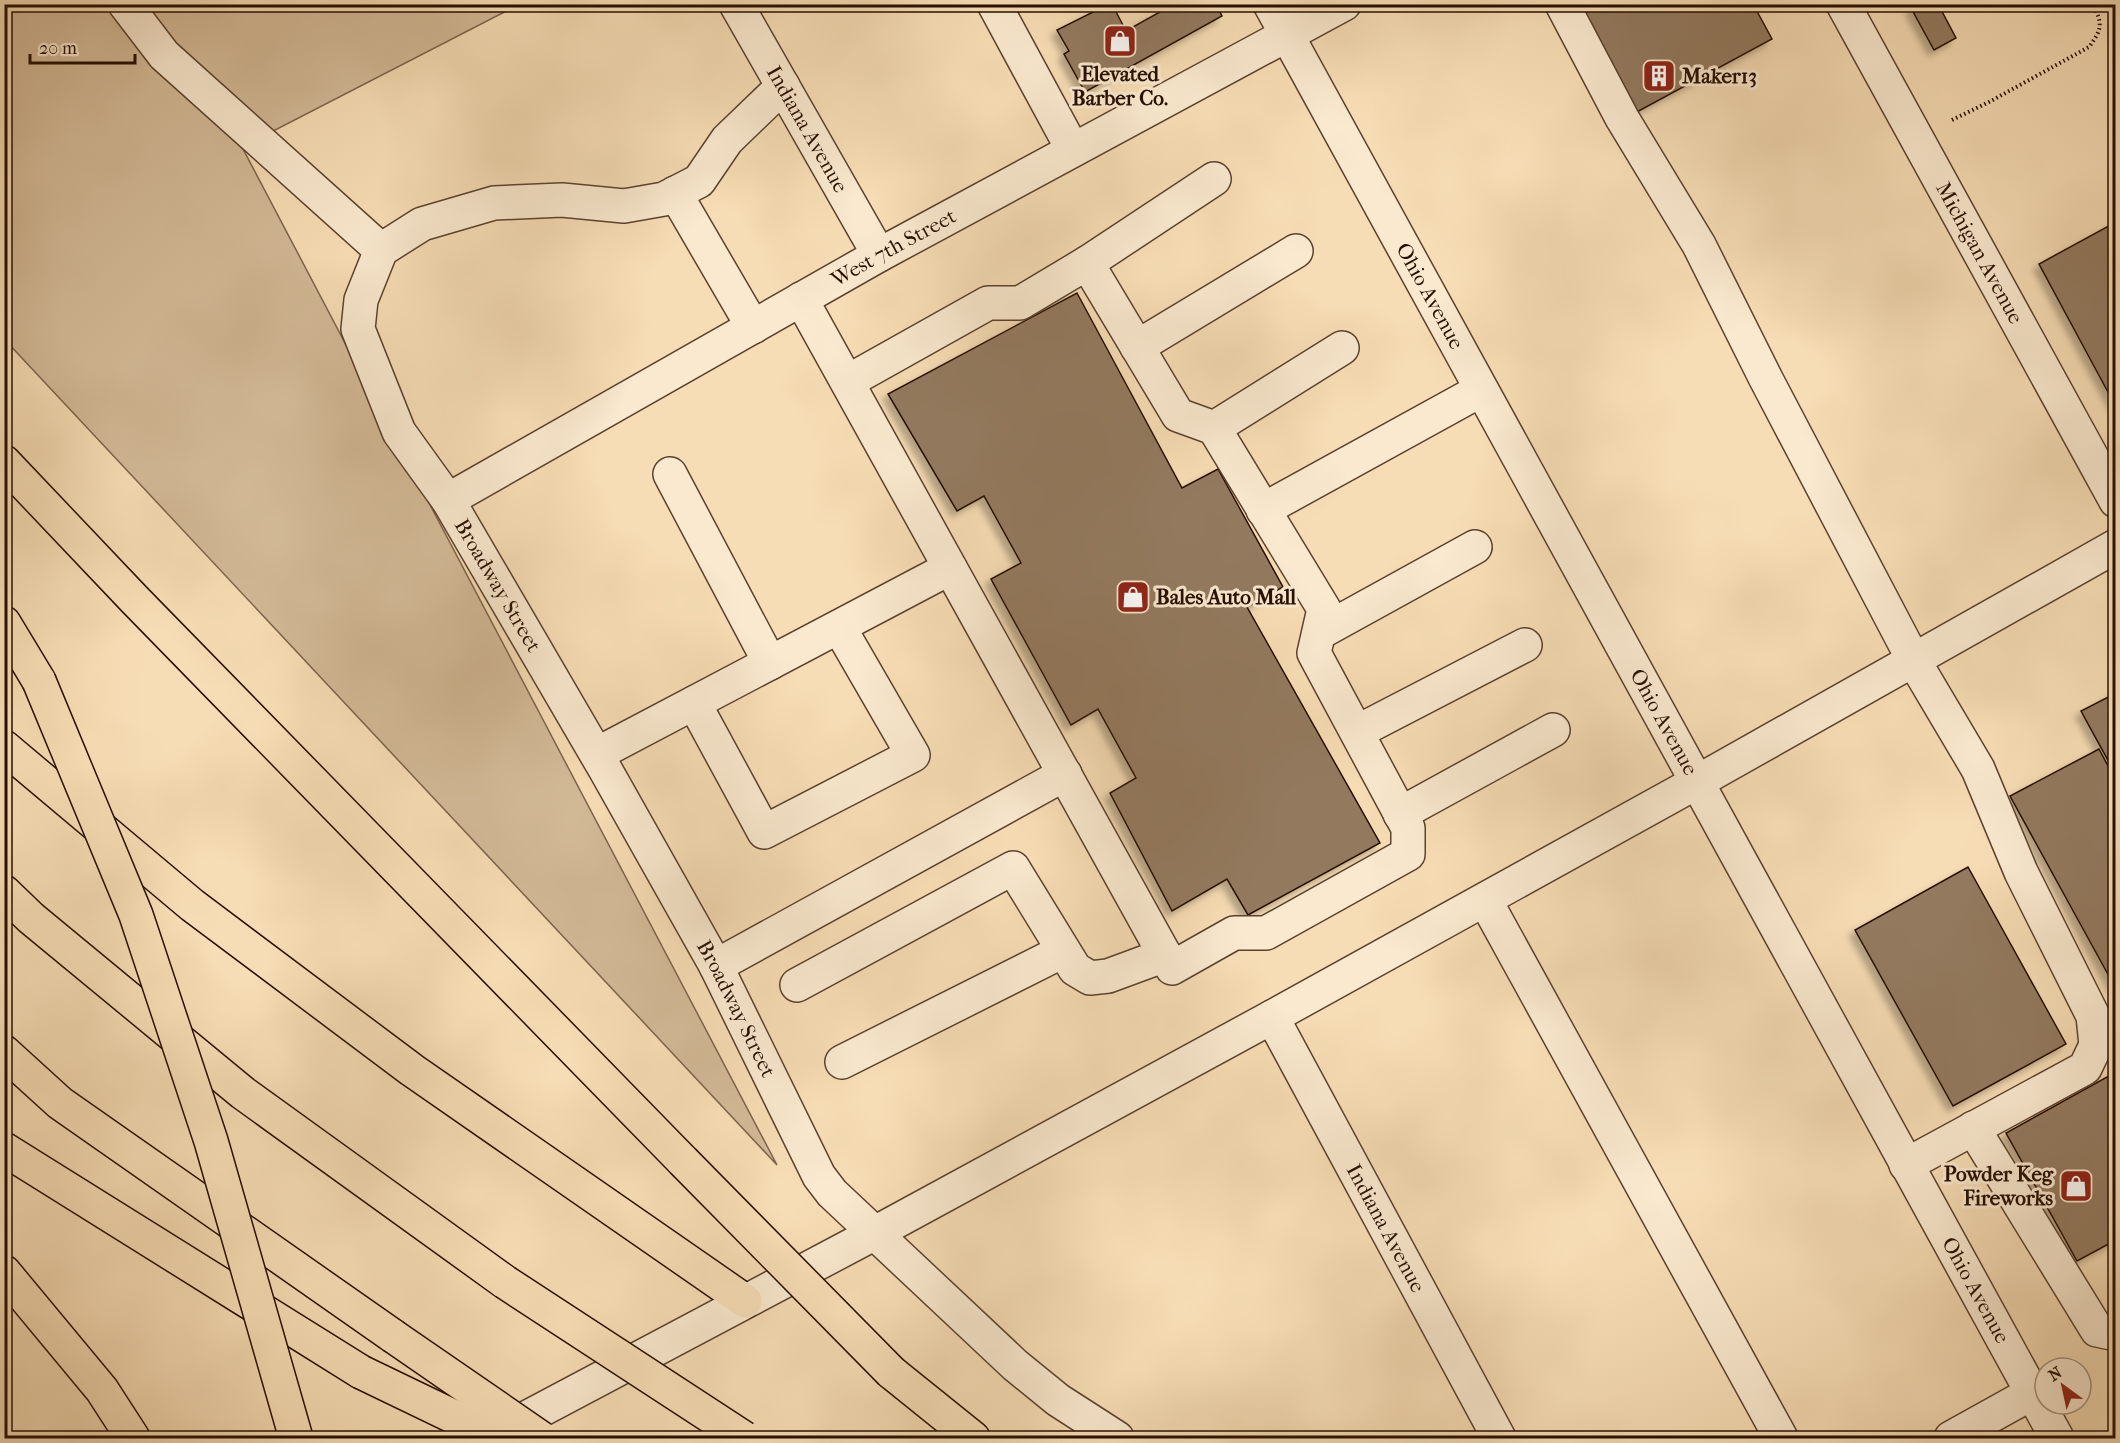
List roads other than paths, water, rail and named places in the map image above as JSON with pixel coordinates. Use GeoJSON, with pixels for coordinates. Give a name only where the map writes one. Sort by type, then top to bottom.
{"type":"FeatureCollection","features":[{"type":"Feature","properties":{"kind":"main road"},"geometry":{"type":"LineString","coordinates":[[4,462],[152,617],[891,1372],[973,1438]]}},
{"type":"Feature","properties":{"kind":"main road"},"geometry":{"type":"LineString","coordinates":[[4,623],[39,681],[136,915],[211,1141],[296,1438]]}},
{"type":"Feature","properties":{"kind":"main road"},"geometry":{"type":"LineString","coordinates":[[4,747],[192,905],[402,1063],[746,1301]]}},
{"type":"Feature","properties":{"kind":"main road"},"geometry":{"type":"LineString","coordinates":[[4,892],[31,918],[243,1093],[505,1282],[744,1438]]}},
{"type":"Feature","properties":{"kind":"main road"},"geometry":{"type":"LineString","coordinates":[[4,1052],[60,1103],[541,1438]]}},
{"type":"Feature","properties":{"kind":"main road"},"geometry":{"type":"LineString","coordinates":[[4,1149],[361,1372],[498,1438]]}},
{"type":"Feature","properties":{"kind":"main road"},"geometry":{"type":"LineString","coordinates":[[4,1272],[102,1390],[133,1438]]}},
{"type":"Feature","properties":{"kind":"street"},"geometry":{"type":"LineString","coordinates":[[125,4],[164,55],[381,250],[422,224],[494,203],[562,200],[624,206],[664,199],[699,181],[727,140],[783,86]]}},
{"type":"Feature","properties":{"kind":"street","name":"Indiana Avenue"},"geometry":{"type":"LineString","coordinates":[[736,4],[879,255]]}},
{"type":"Feature","properties":{"kind":"street"},"geometry":{"type":"LineString","coordinates":[[994,4],[1073,150]]}},
{"type":"Feature","properties":{"kind":"street","name":"Ohio Avenue"},"geometry":{"type":"LineString","coordinates":[[1270,4],[2057,1438]]}},
{"type":"Feature","properties":{"kind":"street","name":"West 7th Street"},"geometry":{"type":"LineString","coordinates":[[448,500],[879,255],[1344,4]]}},
{"type":"Feature","properties":{"kind":"street"},"geometry":{"type":"LineString","coordinates":[[1562,4],[1622,118],[1699,245],[1766,379],[1914,661],[1978,769],[2021,872],[2093,1016],[2096,1045],[2085,1068],[1906,1165]]}},
{"type":"Feature","properties":{"kind":"street","name":"Michigan Avenue"},"geometry":{"type":"LineString","coordinates":[[1843,4],[2115,501]]}},
{"type":"Feature","properties":{"kind":"street"},"geometry":{"type":"LineString","coordinates":[[847,382],[988,303],[1020,303],[1088,263],[1214,179]]}},
{"type":"Feature","properties":{"kind":"street"},"geometry":{"type":"LineString","coordinates":[[675,193],[753,327]]}},
{"type":"Feature","properties":{"kind":"street","name":"Broadway Street"},"geometry":{"type":"LineString","coordinates":[[381,250],[361,300],[358,329],[399,432],[448,500],[597,754],[716,966],[819,1176],[832,1193],[1015,1365],[1058,1400],[1117,1438]]}},
{"type":"Feature","properties":{"kind":"street"},"geometry":{"type":"LineString","coordinates":[[1137,347],[1296,251]]}},
{"type":"Feature","properties":{"kind":"street"},"geometry":{"type":"LineString","coordinates":[[801,299],[1172,968],[1234,933],[1266,933],[1408,854],[1408,828],[1314,653],[1324,609],[1214,428],[1178,415],[1088,263]]}},
{"type":"Feature","properties":{"kind":"street"},"geometry":{"type":"LineString","coordinates":[[1214,428],[1342,348]]}},
{"type":"Feature","properties":{"kind":"street"},"geometry":{"type":"LineString","coordinates":[[1263,510],[1482,390]]}},
{"type":"Feature","properties":{"kind":"street"},"geometry":{"type":"LineString","coordinates":[[670,474],[770,663]]}},
{"type":"Feature","properties":{"kind":"street"},"geometry":{"type":"LineString","coordinates":[[488,1438],[875,1233],[1272,1017],[1914,661],[2115,546]]}},
{"type":"Feature","properties":{"kind":"street"},"geometry":{"type":"LineString","coordinates":[[1319,633],[1475,547]]}},
{"type":"Feature","properties":{"kind":"street"},"geometry":{"type":"LineString","coordinates":[[597,754],[950,568]]}},
{"type":"Feature","properties":{"kind":"street"},"geometry":{"type":"LineString","coordinates":[[694,703],[765,832],[913,755],[839,627]]}},
{"type":"Feature","properties":{"kind":"street"},"geometry":{"type":"LineString","coordinates":[[1357,732],[1525,645]]}},
{"type":"Feature","properties":{"kind":"street"},"geometry":{"type":"LineString","coordinates":[[1400,814],[1553,730]]}},
{"type":"Feature","properties":{"kind":"street"},"geometry":{"type":"LineString","coordinates":[[716,966],[1065,774]]}},
{"type":"Feature","properties":{"kind":"street"},"geometry":{"type":"LineString","coordinates":[[797,985],[1013,868],[1075,969],[1090,978],[1108,976],[1165,955]]}},
{"type":"Feature","properties":{"kind":"street"},"geometry":{"type":"LineString","coordinates":[[1485,900],[1781,1438]]}},
{"type":"Feature","properties":{"kind":"street"},"geometry":{"type":"LineString","coordinates":[[842,1062],[1063,951]]}},
{"type":"Feature","properties":{"kind":"street","name":"Indiana Avenue"},"geometry":{"type":"LineString","coordinates":[[1272,1017],[1499,1438]]}},
{"type":"Feature","properties":{"kind":"street"},"geometry":{"type":"LineString","coordinates":[[1973,1128],[2097,1330],[2115,1334]]}},
{"type":"Feature","properties":{"kind":"street"},"geometry":{"type":"LineString","coordinates":[[1951,1438],[2032,1394]]}},
{"type":"Feature","properties":{"kind":"place","name":"Elevated Barber Co."},"geometry":{"type":"Point","coordinates":[1120,41]}},
{"type":"Feature","properties":{"kind":"place","name":"Maker13"},"geometry":{"type":"Point","coordinates":[1659,76]}},
{"type":"Feature","properties":{"kind":"place","name":"Bales Auto Mall"},"geometry":{"type":"Point","coordinates":[1133,597]}},
{"type":"Feature","properties":{"kind":"place","name":"Powder Keg Fireworks"},"geometry":{"type":"Point","coordinates":[2076,1186]}}]}
